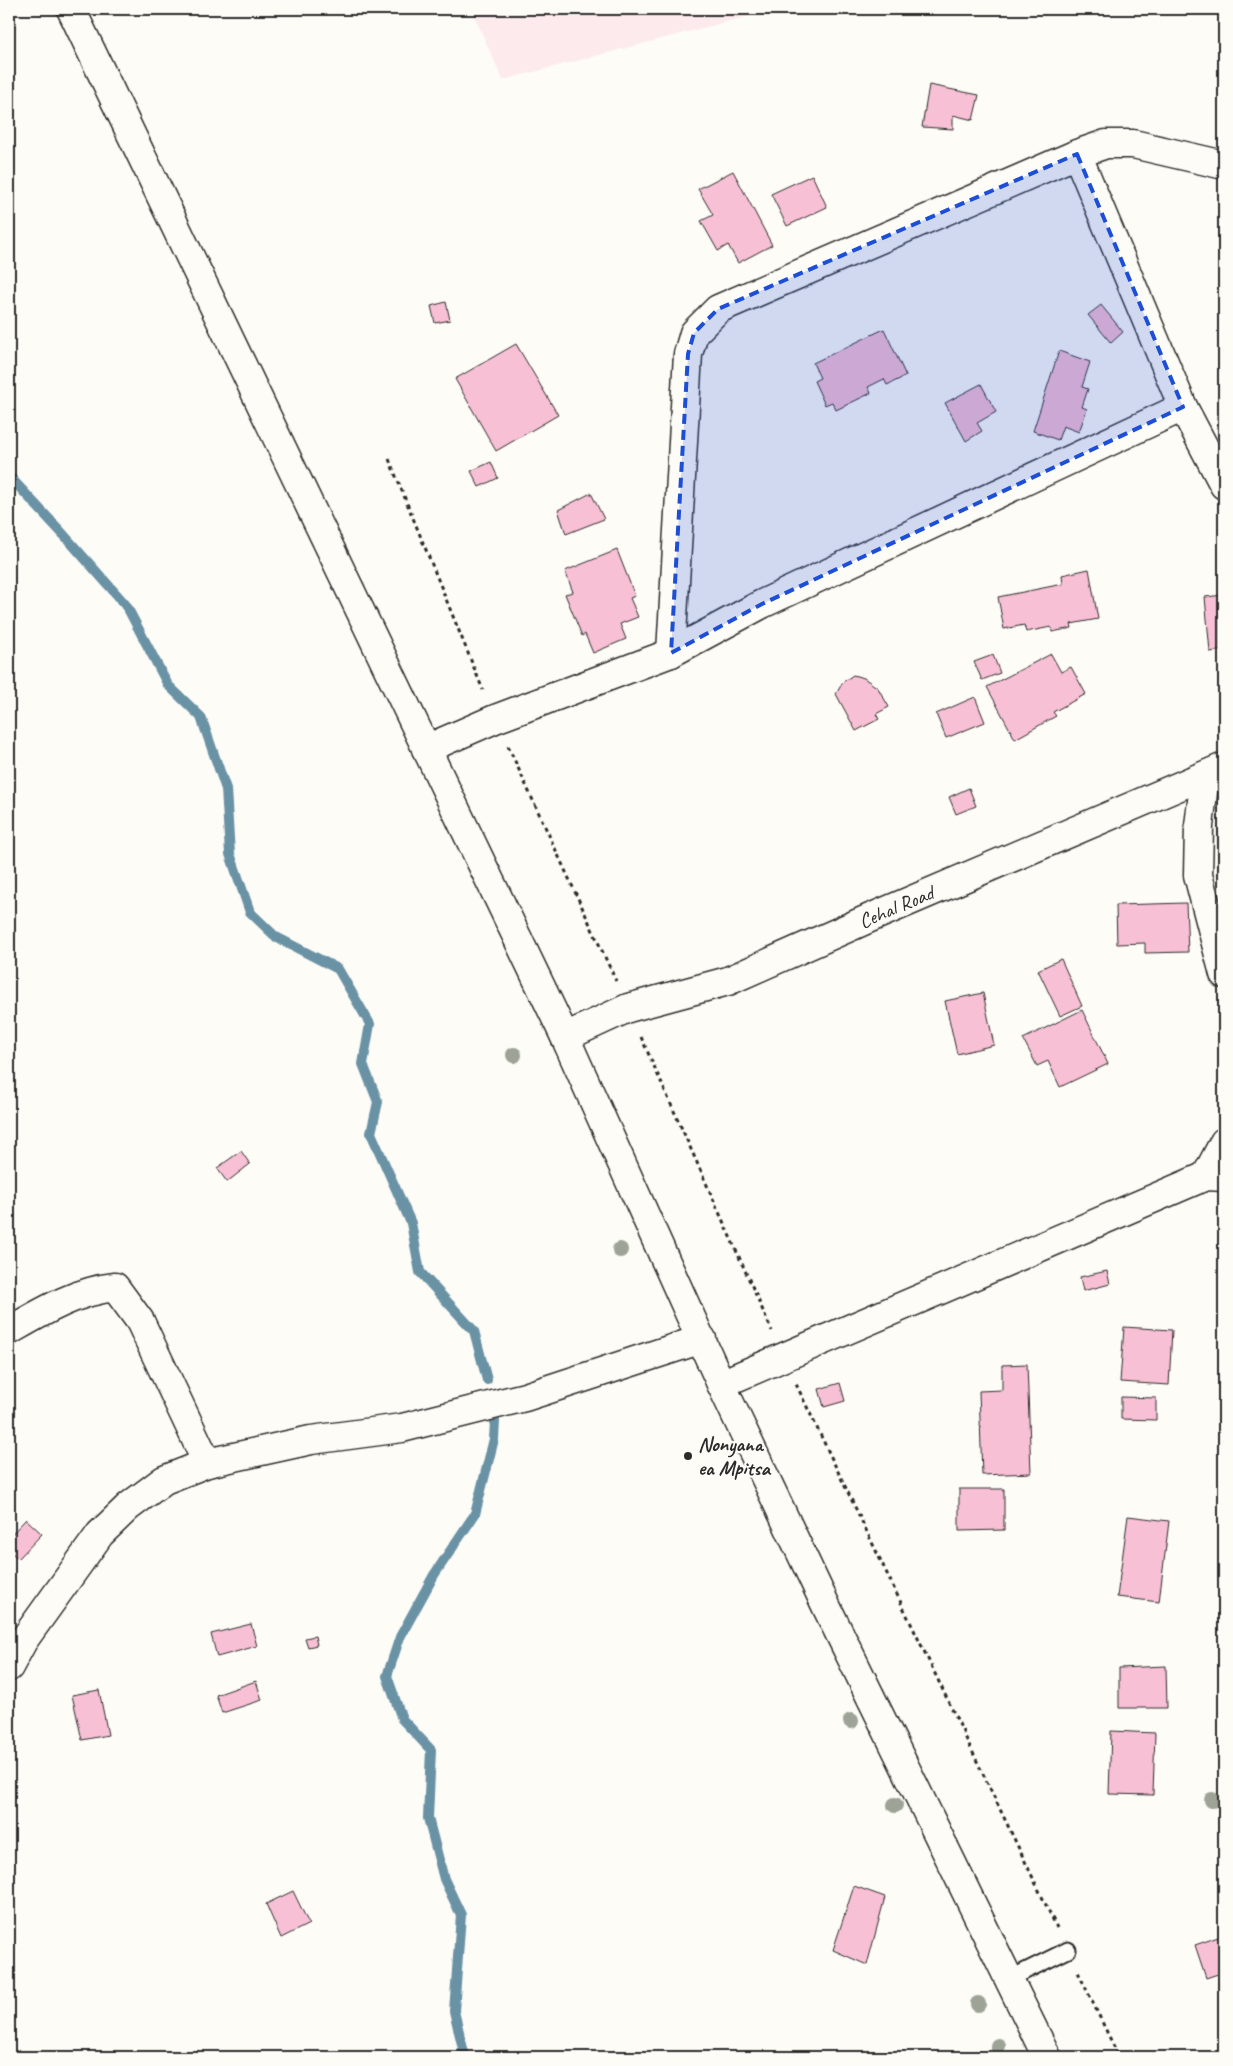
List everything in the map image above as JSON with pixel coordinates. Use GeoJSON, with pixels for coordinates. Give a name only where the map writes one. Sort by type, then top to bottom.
{"type":"FeatureCollection","features":[{"type":"Feature","properties":{"kind":"street"},"geometry":{"type":"LineString","coordinates":[[70,9],[565,1037],[721,1384],[828,1610],[1047,2057]]}},
{"type":"Feature","properties":{"kind":"street"},"geometry":{"type":"LineString","coordinates":[[671,653],[688,354],[694,332],[718,309],[1077,154],[1106,144],[1133,144],[1224,165]]}},
{"type":"Feature","properties":{"kind":"street"},"geometry":{"type":"LineString","coordinates":[[1077,154],[1182,407],[1224,485]]}},
{"type":"Feature","properties":{"kind":"street"},"geometry":{"type":"LineString","coordinates":[[426,749],[495,719],[671,653],[762,604],[1182,407]]}},
{"type":"Feature","properties":{"kind":"street"},"geometry":{"type":"LineString","coordinates":[[1214,771],[1199,826],[1198,876],[1224,974]]}},
{"type":"Feature","properties":{"kind":"street","name":"Cehal Road"},"geometry":{"type":"LineString","coordinates":[[565,1037],[628,1008],[728,982],[870,918],[1214,771]]}},
{"type":"Feature","properties":{"kind":"street"},"geometry":{"type":"LineString","coordinates":[[721,1384],[1215,1177],[1224,1142]]}},
{"type":"Feature","properties":{"kind":"street"},"geometry":{"type":"LineString","coordinates":[[9,1331],[42,1311],[94,1289],[115,1287],[140,1321],[207,1464]]}},
{"type":"Feature","properties":{"kind":"street"},"geometry":{"type":"LineString","coordinates":[[9,1667],[22,1642],[100,1534],[128,1507],[164,1480],[207,1464],[311,1440],[402,1428],[525,1397],[702,1339]]}},
{"type":"Feature","properties":{"kind":"lane"},"geometry":{"type":"LineString","coordinates":[[1009,1979],[1068,1950]]}},
{"type":"Feature","properties":{"kind":"path"},"geometry":{"type":"LineString","coordinates":[[389,459],[495,719],[628,1008],[784,1358],[1119,2057]]}},
{"type":"Feature","properties":{"kind":"highlighted area"},"geometry":{"type":"Polygon","coordinates":[[[1077,154],[1183,407],[762,604],[671,653],[688,354],[694,333],[718,309],[1077,154]]]}},
{"type":"Feature","properties":{"kind":"shaded area"},"geometry":{"type":"Polygon","coordinates":[[[471,9],[776,9],[503,80],[471,9]]]}},
{"type":"Feature","properties":{"kind":"building"},"geometry":{"type":"Polygon","coordinates":[[[929,85],[979,95],[973,120],[953,115],[953,129],[922,127],[929,85]]]}},
{"type":"Feature","properties":{"kind":"building"},"geometry":{"type":"Polygon","coordinates":[[[733,171],[772,245],[738,263],[728,245],[718,251],[701,221],[713,215],[698,189],[733,171]]]}},
{"type":"Feature","properties":{"kind":"building"},"geometry":{"type":"Polygon","coordinates":[[[812,175],[827,207],[787,226],[771,194],[812,175]]]}},
{"type":"Feature","properties":{"kind":"building"},"geometry":{"type":"Polygon","coordinates":[[[446,302],[450,320],[435,323],[431,306],[446,302]]]}},
{"type":"Feature","properties":{"kind":"building"},"geometry":{"type":"Polygon","coordinates":[[[1101,305],[1123,332],[1111,343],[1088,315],[1101,305]]]}},
{"type":"Feature","properties":{"kind":"building"},"geometry":{"type":"Polygon","coordinates":[[[884,329],[906,376],[887,385],[884,379],[868,387],[871,393],[836,410],[832,402],[825,405],[814,381],[820,378],[813,363],[884,329]]]}},
{"type":"Feature","properties":{"kind":"building"},"geometry":{"type":"Polygon","coordinates":[[[516,344],[558,415],[496,451],[455,379],[516,344]]]}},
{"type":"Feature","properties":{"kind":"building"},"geometry":{"type":"Polygon","coordinates":[[[1059,351],[1090,362],[1082,387],[1088,389],[1082,407],[1087,409],[1079,432],[1063,426],[1058,440],[1033,431],[1059,351]]]}},
{"type":"Feature","properties":{"kind":"building"},"geometry":{"type":"Polygon","coordinates":[[[981,384],[996,412],[977,423],[982,431],[966,441],[945,403],[981,384]]]}},
{"type":"Feature","properties":{"kind":"building"},"geometry":{"type":"Polygon","coordinates":[[[491,462],[498,478],[479,487],[471,471],[491,462]]]}},
{"type":"Feature","properties":{"kind":"building"},"geometry":{"type":"Polygon","coordinates":[[[591,493],[604,519],[566,534],[558,510],[591,493]]]}},
{"type":"Feature","properties":{"kind":"building"},"geometry":{"type":"Polygon","coordinates":[[[617,550],[635,596],[630,598],[638,617],[620,624],[626,639],[593,653],[585,634],[582,636],[565,594],[573,592],[565,571],[617,550]]]}},
{"type":"Feature","properties":{"kind":"building"},"geometry":{"type":"Polygon","coordinates":[[[1089,569],[1098,619],[1071,624],[1072,628],[1052,632],[1051,627],[1026,632],[1024,625],[1004,629],[998,597],[1063,584],[1062,575],[1089,569]]]}},
{"type":"Feature","properties":{"kind":"building"},"geometry":{"type":"Polygon","coordinates":[[[1224,595],[1224,650],[1210,652],[1205,597],[1224,595]]]}},
{"type":"Feature","properties":{"kind":"building"},"geometry":{"type":"Polygon","coordinates":[[[1051,654],[1061,672],[1071,667],[1086,694],[1053,712],[1056,716],[1015,739],[987,687],[1051,654]]]}},
{"type":"Feature","properties":{"kind":"building"},"geometry":{"type":"Polygon","coordinates":[[[993,655],[1000,673],[982,680],[974,662],[993,655]]]}},
{"type":"Feature","properties":{"kind":"building"},"geometry":{"type":"Polygon","coordinates":[[[853,675],[864,678],[878,688],[889,707],[876,714],[879,719],[856,731],[836,694],[843,682],[853,675]]]}},
{"type":"Feature","properties":{"kind":"building"},"geometry":{"type":"Polygon","coordinates":[[[975,697],[985,722],[946,738],[936,714],[975,697]]]}},
{"type":"Feature","properties":{"kind":"building"},"geometry":{"type":"Polygon","coordinates":[[[969,788],[976,806],[956,814],[949,797],[969,788]]]}},
{"type":"Feature","properties":{"kind":"building"},"geometry":{"type":"Polygon","coordinates":[[[1186,903],[1188,952],[1145,953],[1145,943],[1117,944],[1116,905],[1186,903]]]}},
{"type":"Feature","properties":{"kind":"building"},"geometry":{"type":"Polygon","coordinates":[[[1061,959],[1082,1006],[1060,1016],[1038,970],[1061,959]]]}},
{"type":"Feature","properties":{"kind":"building"},"geometry":{"type":"Polygon","coordinates":[[[983,993],[994,1045],[957,1054],[945,1001],[983,993]]]}},
{"type":"Feature","properties":{"kind":"building"},"geometry":{"type":"Polygon","coordinates":[[[1082,1010],[1108,1064],[1060,1087],[1048,1061],[1037,1066],[1023,1039],[1082,1010]]]}},
{"type":"Feature","properties":{"kind":"building"},"geometry":{"type":"Polygon","coordinates":[[[241,1151],[250,1164],[227,1182],[217,1168],[241,1151]]]}},
{"type":"Feature","properties":{"kind":"building"},"geometry":{"type":"Polygon","coordinates":[[[1107,1271],[1110,1284],[1083,1291],[1080,1277],[1107,1271]]]}},
{"type":"Feature","properties":{"kind":"building"},"geometry":{"type":"Polygon","coordinates":[[[1124,1327],[1172,1330],[1169,1385],[1120,1382],[1124,1327]]]}},
{"type":"Feature","properties":{"kind":"building"},"geometry":{"type":"Polygon","coordinates":[[[1027,1364],[1031,1473],[982,1475],[979,1391],[1002,1390],[1002,1365],[1027,1364]]]}},
{"type":"Feature","properties":{"kind":"building"},"geometry":{"type":"Polygon","coordinates":[[[840,1383],[845,1401],[824,1407],[819,1389],[840,1383]]]}},
{"type":"Feature","properties":{"kind":"building"},"geometry":{"type":"Polygon","coordinates":[[[1121,1397],[1156,1398],[1156,1420],[1121,1419],[1121,1397]]]}},
{"type":"Feature","properties":{"kind":"building"},"geometry":{"type":"Polygon","coordinates":[[[959,1489],[1004,1489],[1004,1530],[959,1531],[959,1489]]]}},
{"type":"Feature","properties":{"kind":"building"},"geometry":{"type":"Polygon","coordinates":[[[1128,1516],[1169,1521],[1159,1602],[1117,1597],[1128,1516]]]}},
{"type":"Feature","properties":{"kind":"building"},"geometry":{"type":"Polygon","coordinates":[[[26,1519],[42,1534],[18,1559],[9,1550],[9,1537],[26,1519]]]}},
{"type":"Feature","properties":{"kind":"building"},"geometry":{"type":"Polygon","coordinates":[[[251,1624],[257,1646],[217,1657],[211,1634],[251,1624]]]}},
{"type":"Feature","properties":{"kind":"building"},"geometry":{"type":"Polygon","coordinates":[[[315,1636],[317,1645],[308,1647],[305,1638],[315,1636]]]}},
{"type":"Feature","properties":{"kind":"building"},"geometry":{"type":"Polygon","coordinates":[[[1166,1666],[1167,1708],[1119,1708],[1119,1668],[1166,1666]]]}},
{"type":"Feature","properties":{"kind":"building"},"geometry":{"type":"Polygon","coordinates":[[[256,1681],[262,1700],[222,1713],[216,1695],[256,1681]]]}},
{"type":"Feature","properties":{"kind":"building"},"geometry":{"type":"Polygon","coordinates":[[[99,1690],[108,1735],[82,1740],[72,1695],[99,1690]]]}},
{"type":"Feature","properties":{"kind":"building"},"geometry":{"type":"Polygon","coordinates":[[[1111,1731],[1155,1733],[1153,1795],[1109,1794],[1111,1731]]]}},
{"type":"Feature","properties":{"kind":"building"},"geometry":{"type":"Polygon","coordinates":[[[854,1886],[885,1897],[867,1965],[833,1950],[854,1886]]]}},
{"type":"Feature","properties":{"kind":"building"},"geometry":{"type":"Polygon","coordinates":[[[293,1891],[309,1924],[281,1938],[266,1904],[293,1891]]]}},
{"type":"Feature","properties":{"kind":"building"},"geometry":{"type":"Polygon","coordinates":[[[1224,1935],[1224,1972],[1206,1978],[1195,1945],[1224,1935]]]}},
{"type":"Feature","properties":{"kind":"waterway"},"geometry":{"type":"LineString","coordinates":[[9,476],[126,605],[168,685],[201,717],[226,789],[230,854],[250,912],[276,937],[338,969],[370,1024],[363,1064],[378,1102],[371,1133],[411,1223],[420,1272],[474,1331],[487,1380]]}},
{"type":"Feature","properties":{"kind":"waterway"},"geometry":{"type":"LineString","coordinates":[[465,2057],[454,2011],[461,1915],[444,1879],[428,1818],[431,1750],[402,1719],[387,1676],[400,1637],[434,1575],[475,1514],[494,1439],[495,1421]]}},
{"type":"Feature","properties":{"kind":"place","name":"Nonyana ea Mpitsa"},"geometry":{"type":"Point","coordinates":[688,1456]}}]}
